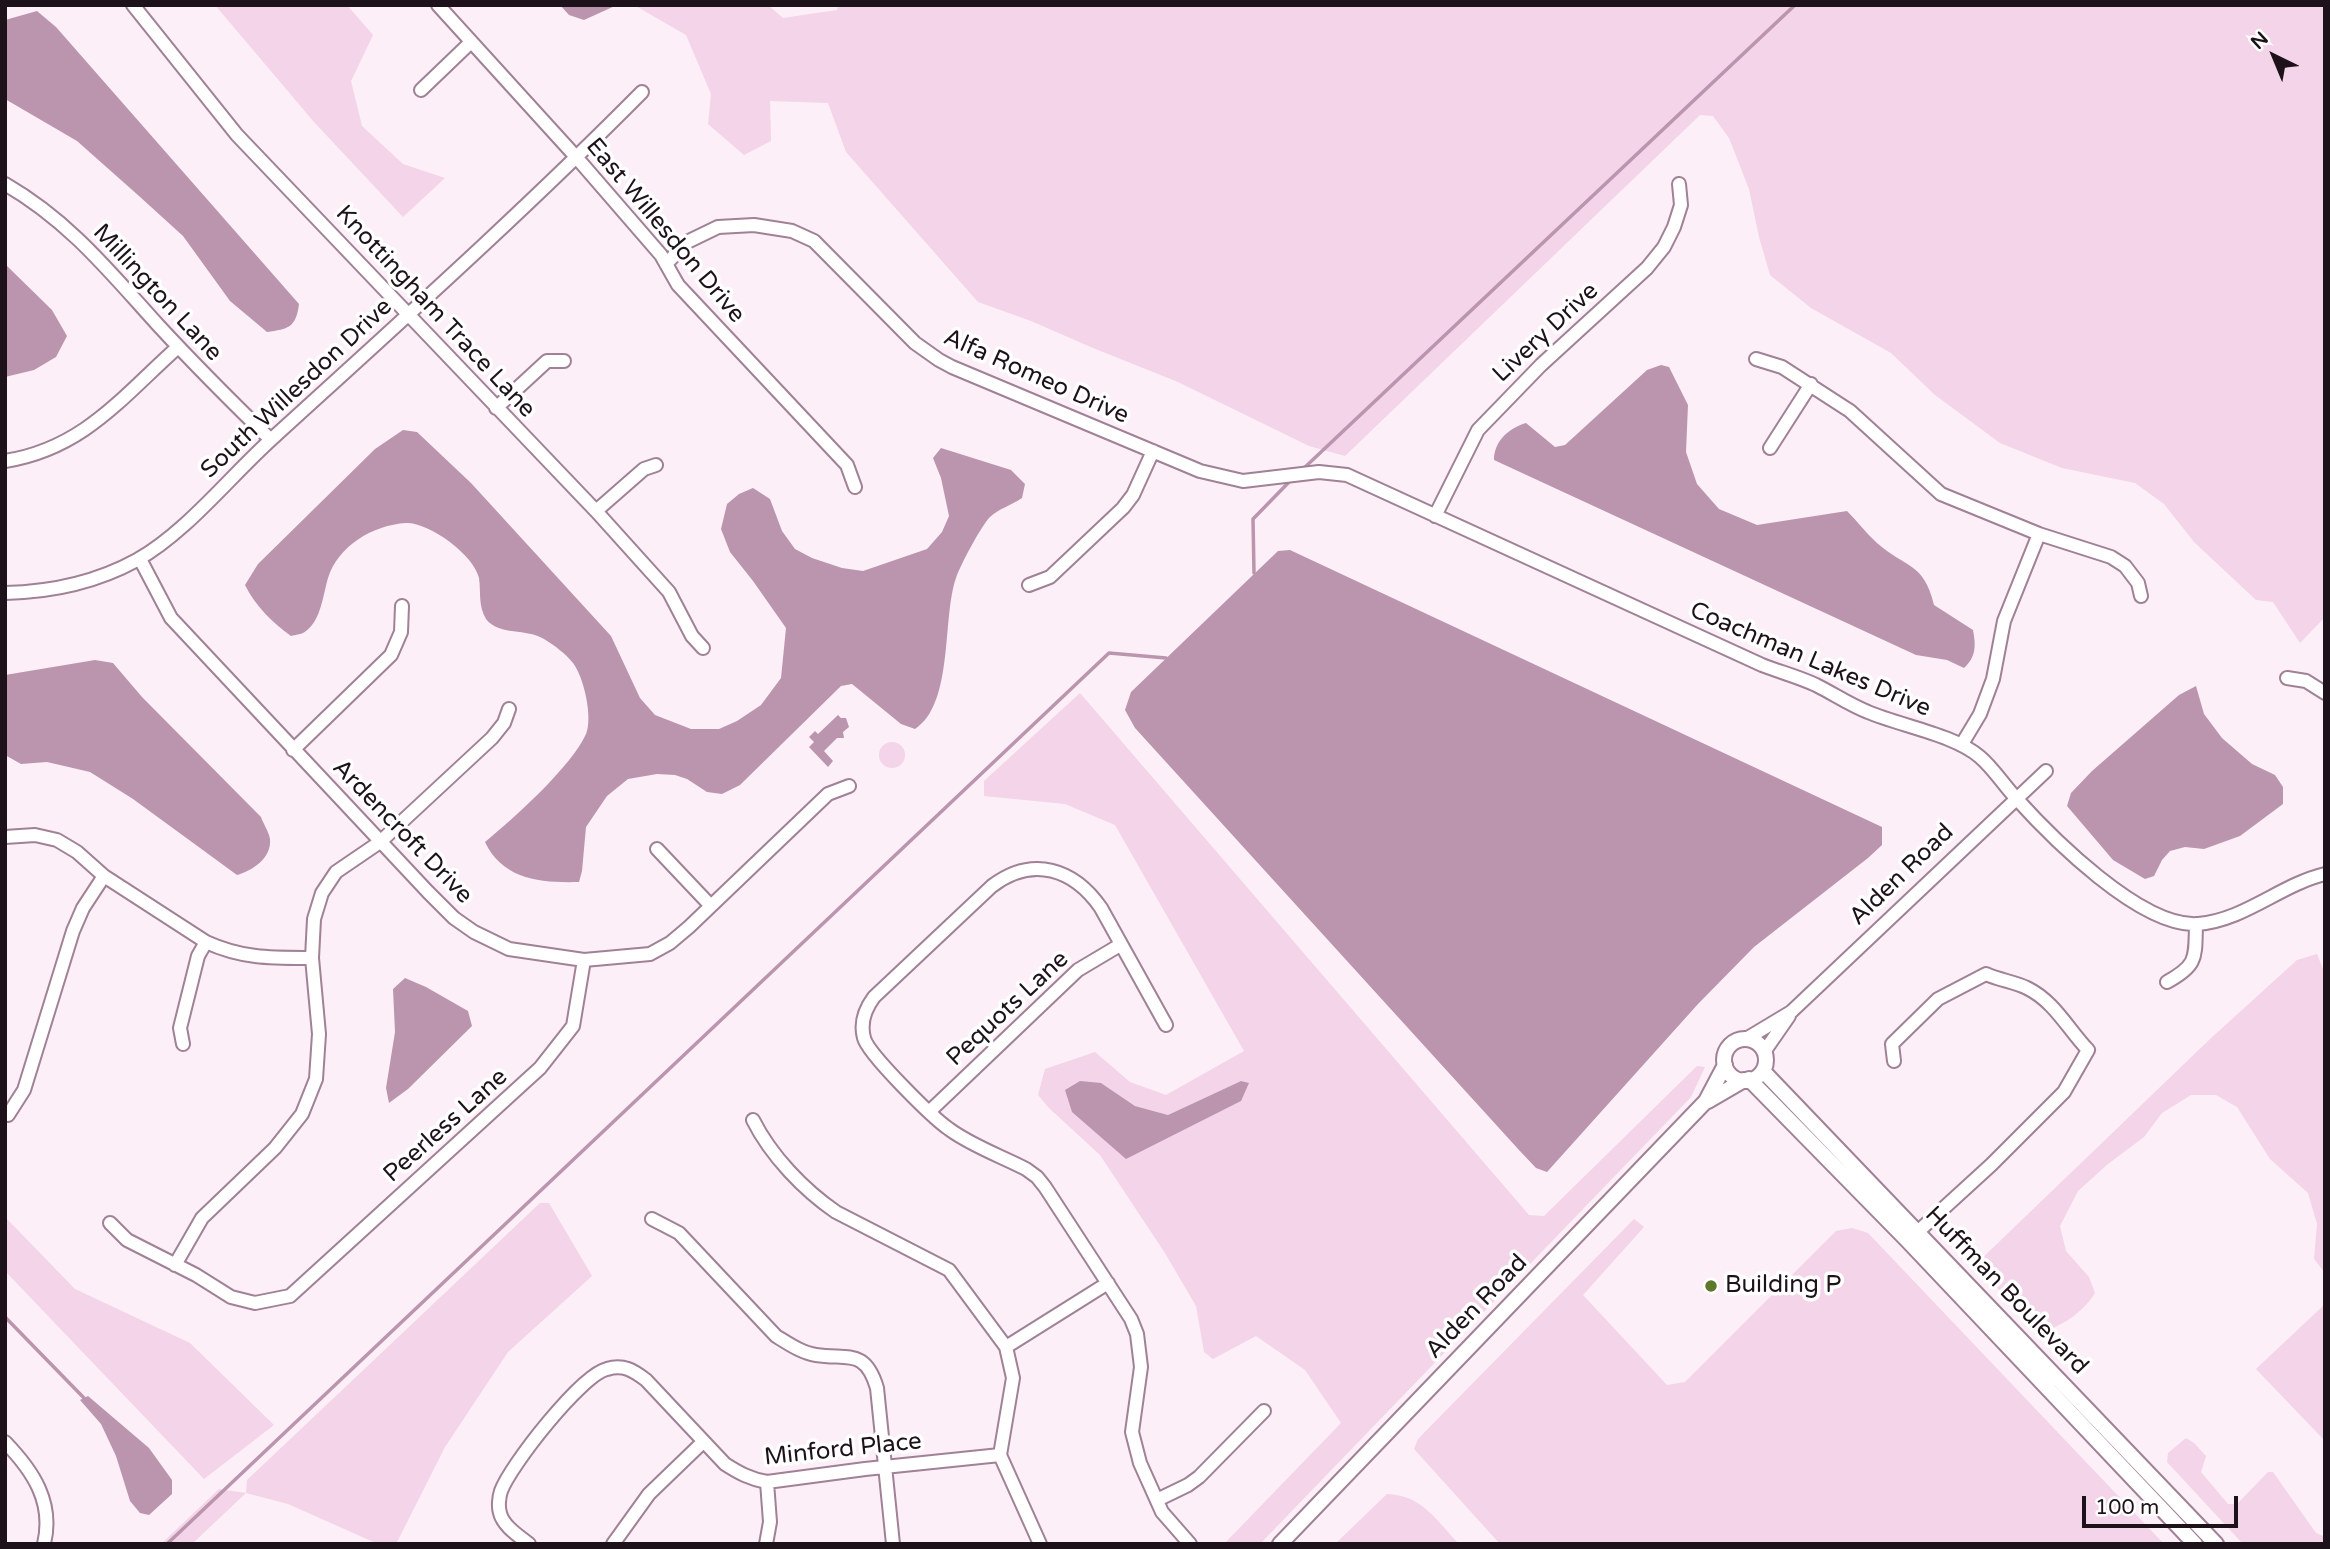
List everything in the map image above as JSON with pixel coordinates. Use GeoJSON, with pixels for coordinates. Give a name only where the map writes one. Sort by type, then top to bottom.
{"type":"FeatureCollection","features":[{"type":"Feature","properties":{"kind":"street","name":"Knottingham Trace Lane"},"geometry":{"type":"LineString","coordinates":[[133,5],[237,135],[669,592],[692,636],[703,648]]}},
{"type":"Feature","properties":{"kind":"street","name":"East Willesdon Drive"},"geometry":{"type":"LineString","coordinates":[[438,5],[577,158],[666,264],[678,285],[847,465],[855,487]]}},
{"type":"Feature","properties":{"kind":"street"},"geometry":{"type":"LineString","coordinates":[[421,90],[470,43]]}},
{"type":"Feature","properties":{"kind":"street","name":"South Willesdon Drive"},"geometry":{"type":"LineString","coordinates":[[5,593],[41,592],[76,584],[139,559],[177,530],[270,439],[577,158],[642,92]]}},
{"type":"Feature","properties":{"kind":"street","name":"Millington Lane"},"geometry":{"type":"LineString","coordinates":[[5,184],[34,201],[70,230],[178,347],[270,439]]}},
{"type":"Feature","properties":{"kind":"street","name":"Livery Drive"},"geometry":{"type":"LineString","coordinates":[[1434,516],[1478,430],[1496,409],[1647,268],[1664,247],[1681,205],[1679,184]]}},
{"type":"Feature","properties":{"kind":"street","name":"Alfa Romeo Drive"},"geometry":{"type":"LineString","coordinates":[[666,264],[687,242],[718,227],[754,225],[792,231],[814,241],[915,342],[953,368],[1200,471],[1232,480]]}},
{"type":"Feature","properties":{"kind":"street"},"geometry":{"type":"LineString","coordinates":[[5,461],[48,450],[74,438],[100,419],[178,347]]}},
{"type":"Feature","properties":{"kind":"street"},"geometry":{"type":"LineString","coordinates":[[1756,359],[1782,367],[1850,411],[1941,494],[2039,534],[2111,558],[2125,566],[2138,583],[2141,596]]}},
{"type":"Feature","properties":{"kind":"street"},"geometry":{"type":"LineString","coordinates":[[496,408],[547,361],[564,361]]}},
{"type":"Feature","properties":{"kind":"street"},"geometry":{"type":"LineString","coordinates":[[1770,448],[1811,384]]}},
{"type":"Feature","properties":{"kind":"street"},"geometry":{"type":"LineString","coordinates":[[1029,585],[1050,577],[1123,508],[1133,495],[1153,452]]}},
{"type":"Feature","properties":{"kind":"street"},"geometry":{"type":"LineString","coordinates":[[596,512],[644,469],[656,465]]}},
{"type":"Feature","properties":{"kind":"street","name":"Coachman Lakes Drive"},"geometry":{"type":"LineString","coordinates":[[1232,480],[1319,472],[1341,474],[1360,480],[1762,665],[1815,685],[1866,712],[1962,744],[1982,758],[2016,798],[2090,871],[2127,899],[2163,918],[2196,924],[2235,916],[2304,879],[2325,874]]}},
{"type":"Feature","properties":{"kind":"street"},"geometry":{"type":"LineString","coordinates":[[1962,744],[1980,714],[1993,680],[2004,621],[2039,534]]}},
{"type":"Feature","properties":{"kind":"street","name":"Ardencroft Drive"},"geometry":{"type":"LineString","coordinates":[[139,559],[172,618],[380,842],[454,918],[474,932],[509,949],[584,960],[650,954],[670,943],[828,793],[849,786]]}},
{"type":"Feature","properties":{"kind":"street"},"geometry":{"type":"LineString","coordinates":[[293,750],[391,655],[401,632],[402,606]]}},
{"type":"Feature","properties":{"kind":"street"},"geometry":{"type":"LineString","coordinates":[[2287,678],[2306,681],[2325,693]]}},
{"type":"Feature","properties":{"kind":"street"},"geometry":{"type":"LineString","coordinates":[[110,1223],[127,1240],[175,1265],[202,1218],[275,1148],[302,1114],[316,1079],[318,1045],[312,958],[314,919],[321,893],[336,872],[380,842],[492,738],[504,723],[509,709]]}},
{"type":"Feature","properties":{"kind":"street","name":"Alden Road"},"geometry":{"type":"LineString","coordinates":[[1764,1052],[1791,1012],[2046,771]]}},
{"type":"Feature","properties":{"kind":"street"},"geometry":{"type":"LineString","coordinates":[[5,837],[35,835],[57,840],[77,852],[104,876],[206,942],[220,948],[253,957],[312,958]]}},
{"type":"Feature","properties":{"kind":"street"},"geometry":{"type":"LineString","coordinates":[[657,849],[710,905]]}},
{"type":"Feature","properties":{"kind":"street"},"geometry":{"type":"LineString","coordinates":[[1166,1025],[1091,894],[1066,875],[1046,869],[1015,873],[992,886],[874,997],[864,1015],[863,1034],[869,1049],[948,1129],[1037,1177],[1122,1303],[1137,1334],[1141,1367],[1132,1432],[1140,1463],[1161,1513],[1190,1544]]}},
{"type":"Feature","properties":{"kind":"street"},"geometry":{"type":"LineString","coordinates":[[8,1115],[23,1090],[73,931],[83,908],[104,876]]}},
{"type":"Feature","properties":{"kind":"street"},"geometry":{"type":"LineString","coordinates":[[2166,982],[2187,971],[2195,954],[2196,924]]}},
{"type":"Feature","properties":{"kind":"street"},"geometry":{"type":"LineString","coordinates":[[183,1044],[180,1028],[198,956],[206,942]]}},
{"type":"Feature","properties":{"kind":"street","name":"Pequots Lane"},"geometry":{"type":"LineString","coordinates":[[930,1111],[1078,970],[1120,945]]}},
{"type":"Feature","properties":{"kind":"street","name":"Peerless Lane"},"geometry":{"type":"LineString","coordinates":[[175,1265],[231,1297],[255,1303],[290,1296],[541,1068],[573,1026],[584,960]]}},
{"type":"Feature","properties":{"kind":"street"},"geometry":{"type":"LineString","coordinates":[[1894,1061],[1892,1044],[1938,999],[1986,974],[2003,982],[2026,987],[2045,1000],[2088,1050],[2064,1092],[1913,1237]]}},
{"type":"Feature","properties":{"kind":"street","name":"Alden Road"},"geometry":{"type":"LineString","coordinates":[[1746,1039],[1791,1012]]}},
{"type":"Feature","properties":{"kind":"street"},"geometry":{"type":"LineString","coordinates":[[1746,1039],[1754,1041],[1764,1052],[1767,1061],[1763,1070],[1746,1080],[1732,1076],[1725,1065],[1724,1058],[1731,1044],[1746,1039]]}},
{"type":"Feature","properties":{"kind":"street","name":"Alden Road"},"geometry":{"type":"LineString","coordinates":[[1280,1544],[1706,1101],[1725,1065]]}},
{"type":"Feature","properties":{"kind":"street","name":"Huffman Boulevard"},"geometry":{"type":"LineString","coordinates":[[1763,1070],[2195,1544]]}},
{"type":"Feature","properties":{"kind":"street","name":"Alden Road"},"geometry":{"type":"LineString","coordinates":[[1706,1101],[1746,1080]]}},
{"type":"Feature","properties":{"kind":"street","name":"Huffman Boulevard"},"geometry":{"type":"LineString","coordinates":[[1746,1080],[1913,1237],[2216,1544]]}},
{"type":"Feature","properties":{"kind":"street"},"geometry":{"type":"LineString","coordinates":[[753,1121],[762,1139],[822,1203],[949,1270],[1006,1347],[1013,1378],[1000,1455],[1040,1544]]}},
{"type":"Feature","properties":{"kind":"street"},"geometry":{"type":"LineString","coordinates":[[652,1219],[679,1233],[776,1336],[815,1355],[851,1356],[865,1365],[872,1374],[877,1388],[892,1544]]}},
{"type":"Feature","properties":{"kind":"street"},"geometry":{"type":"LineString","coordinates":[[1006,1347],[1108,1283]]}},
{"type":"Feature","properties":{"kind":"street","name":"Minford Place"},"geometry":{"type":"LineString","coordinates":[[529,1544],[509,1528],[500,1515],[501,1493],[517,1465],[555,1415],[584,1384],[608,1368],[624,1367],[633,1370],[726,1464],[740,1474],[767,1482],[1000,1455]]}},
{"type":"Feature","properties":{"kind":"street"},"geometry":{"type":"LineString","coordinates":[[1157,1500],[1199,1477],[1264,1411]]}},
{"type":"Feature","properties":{"kind":"street"},"geometry":{"type":"LineString","coordinates":[[5,1442],[25,1463],[43,1496],[47,1529],[44,1544]]}},
{"type":"Feature","properties":{"kind":"street"},"geometry":{"type":"LineString","coordinates":[[613,1544],[649,1494],[703,1442]]}},
{"type":"Feature","properties":{"kind":"street"},"geometry":{"type":"LineString","coordinates":[[766,1544],[770,1522],[767,1482]]}},
{"type":"Feature","properties":{"kind":"shaded area"},"geometry":{"type":"Polygon","coordinates":[[[215,5],[347,5],[373,35],[351,81],[362,126],[403,164],[445,178],[403,217],[314,122],[215,5]]]}},
{"type":"Feature","properties":{"kind":"shaded area"},"geometry":{"type":"Polygon","coordinates":[[[560,5],[617,5],[584,20],[569,15],[560,5]]]}},
{"type":"Feature","properties":{"kind":"shaded area"},"geometry":{"type":"Polygon","coordinates":[[[634,5],[768,5],[783,18],[837,10],[838,5],[2325,5],[2325,617],[2300,643],[2273,602],[2256,600],[2194,542],[2164,504],[2135,483],[2062,468],[2000,443],[1935,395],[1891,353],[1811,308],[1770,275],[1749,189],[1729,138],[1713,116],[1700,115],[1345,456],[1309,446],[1178,382],[978,302],[846,152],[828,103],[770,101],[771,141],[744,155],[708,124],[711,94],[686,35],[634,5]]]}},
{"type":"Feature","properties":{"kind":"shaded area"},"geometry":{"type":"Polygon","coordinates":[[[37,11],[56,27],[299,304],[296,318],[290,326],[267,332],[230,301],[183,236],[139,196],[77,141],[5,99],[5,20],[37,11]]]}},
{"type":"Feature","properties":{"kind":"shaded area"},"geometry":{"type":"Polygon","coordinates":[[[5,264],[52,310],[67,336],[56,357],[34,370],[5,377],[5,264]]]}},
{"type":"Feature","properties":{"kind":"shaded area"},"geometry":{"type":"Polygon","coordinates":[[[1661,365],[1669,367],[1688,405],[1686,452],[1697,484],[1719,509],[1757,525],[1847,511],[1877,543],[1919,573],[1930,591],[1934,605],[1973,630],[1974,651],[1964,668],[1947,660],[1916,655],[1494,460],[1497,447],[1504,436],[1526,423],[1555,447],[1565,445],[1647,370],[1661,365]]]}},
{"type":"Feature","properties":{"kind":"shaded area"},"geometry":{"type":"Polygon","coordinates":[[[403,430],[417,432],[471,483],[611,636],[640,698],[655,715],[691,729],[719,729],[737,721],[761,705],[781,678],[786,628],[730,552],[721,529],[727,504],[739,494],[753,488],[770,499],[782,531],[795,549],[842,568],[863,571],[927,549],[942,532],[949,516],[941,478],[933,458],[941,448],[1011,470],[1025,484],[1022,498],[997,512],[986,522],[958,572],[936,700],[927,717],[915,729],[901,724],[852,684],[841,686],[740,785],[722,794],[707,792],[675,775],[657,774],[628,779],[607,796],[586,827],[579,882],[551,882],[513,872],[493,855],[485,842],[541,791],[579,747],[588,727],[584,687],[573,663],[552,644],[537,636],[498,628],[486,619],[481,604],[479,578],[460,550],[438,534],[416,524],[394,525],[369,533],[348,547],[333,567],[318,614],[311,626],[303,633],[291,636],[265,614],[245,585],[258,564],[375,449],[403,430]]]}},
{"type":"Feature","properties":{"kind":"shaded area"},"geometry":{"type":"Polygon","coordinates":[[[1290,550],[1882,827],[1882,845],[1754,947],[1698,1004],[1547,1172],[1536,1168],[1519,1150],[1135,728],[1125,710],[1131,692],[1278,551],[1290,550]]]}},
{"type":"Feature","properties":{"kind":"shaded area"},"geometry":{"type":"Polygon","coordinates":[[[95,660],[113,663],[142,697],[261,817],[270,846],[255,867],[237,875],[133,799],[90,772],[47,762],[21,764],[5,755],[5,675],[95,660]]]}},
{"type":"Feature","properties":{"kind":"shaded area"},"geometry":{"type":"Polygon","coordinates":[[[2196,686],[2204,714],[2222,738],[2252,764],[2275,775],[2283,787],[2283,804],[2240,836],[2204,849],[2185,847],[2170,851],[2154,876],[2145,879],[2113,860],[2067,806],[2071,793],[2092,771],[2179,695],[2196,686]]]}},
{"type":"Feature","properties":{"kind":"shaded area"},"geometry":{"type":"Polygon","coordinates":[[[1080,693],[1529,1215],[1544,1216],[1697,1066],[1705,1067],[1691,1097],[1260,1544],[1224,1544],[1341,1423],[1305,1370],[1256,1336],[1213,1359],[1204,1352],[1196,1306],[1165,1253],[1100,1155],[1038,1095],[1045,1069],[1095,1052],[1130,1082],[1166,1095],[1244,1051],[1115,825],[1065,804],[984,796],[984,781],[1080,693]],[[1241,1081],[1168,1115],[1135,1106],[1101,1083],[1126,1159],[1241,1081]]]}},
{"type":"Feature","properties":{"kind":"shaded area"},"geometry":{"type":"Polygon","coordinates":[[[838,715],[846,718],[849,727],[843,732],[844,738],[837,738],[824,751],[833,761],[828,767],[809,747],[814,742],[809,737],[815,731],[818,734],[838,715]]]}},
{"type":"Feature","properties":{"kind":"shaded area"},"geometry":{"type":"Polygon","coordinates":[[[892,742],[901,746],[905,755],[901,764],[892,768],[883,764],[879,755],[883,746],[892,742]]]}},
{"type":"Feature","properties":{"kind":"shaded area"},"geometry":{"type":"Polygon","coordinates":[[[2317,954],[2325,974],[2325,1273],[2314,1259],[2317,1224],[2308,1193],[2270,1159],[2237,1107],[2216,1095],[2191,1095],[2162,1113],[2144,1137],[2078,1191],[2060,1226],[2066,1251],[2089,1277],[2095,1293],[2071,1318],[2040,1332],[1975,1265],[2209,1040],[2297,960],[2317,954]]]}},
{"type":"Feature","properties":{"kind":"shaded area"},"geometry":{"type":"Polygon","coordinates":[[[405,978],[468,1011],[472,1026],[408,1089],[389,1103],[386,1088],[395,1032],[393,989],[405,978]]]}},
{"type":"Feature","properties":{"kind":"shaded area"},"geometry":{"type":"Polygon","coordinates":[[[1080,1081],[1101,1083],[1135,1106],[1168,1115],[1241,1081],[1249,1083],[1241,1101],[1126,1159],[1072,1112],[1065,1090],[1080,1081]]]}},
{"type":"Feature","properties":{"kind":"shaded area"},"geometry":{"type":"Polygon","coordinates":[[[540,1203],[549,1203],[592,1276],[508,1352],[445,1447],[396,1544],[378,1544],[288,1504],[246,1493],[247,1480],[540,1203]]]}},
{"type":"Feature","properties":{"kind":"shaded area"},"geometry":{"type":"Polygon","coordinates":[[[5,1217],[75,1289],[190,1343],[274,1425],[204,1479],[5,1271],[5,1217]]]}},
{"type":"Feature","properties":{"kind":"shaded area"},"geometry":{"type":"Polygon","coordinates":[[[1634,1219],[1644,1227],[1583,1295],[1667,1385],[1685,1382],[1836,1231],[1852,1228],[1868,1233],[2164,1544],[1500,1544],[1414,1449],[1418,1439],[1634,1219]]]}},
{"type":"Feature","properties":{"kind":"shaded area"},"geometry":{"type":"Polygon","coordinates":[[[2325,1304],[2325,1441],[2256,1369],[2325,1304]]]}},
{"type":"Feature","properties":{"kind":"shaded area"},"geometry":{"type":"Polygon","coordinates":[[[88,1396],[149,1448],[172,1480],[172,1494],[149,1515],[140,1513],[130,1501],[116,1456],[101,1424],[80,1400],[88,1396]]]}},
{"type":"Feature","properties":{"kind":"shaded area"},"geometry":{"type":"Polygon","coordinates":[[[2186,1438],[2206,1456],[2201,1472],[2228,1504],[2237,1504],[2268,1472],[2273,1472],[2316,1533],[2325,1537],[2325,1544],[2243,1544],[2167,1462],[2168,1453],[2186,1438]]]}},
{"type":"Feature","properties":{"kind":"shaded area"},"geometry":{"type":"Polygon","coordinates":[[[219,1489],[246,1493],[192,1544],[161,1544],[219,1489]]]}},
{"type":"Feature","properties":{"kind":"shaded area"},"geometry":{"type":"Polygon","coordinates":[[[1387,1494],[1410,1499],[1428,1510],[1459,1544],[1335,1544],[1387,1494]]]}},
{"type":"Feature","properties":{"kind":"waterway"},"geometry":{"type":"LineString","coordinates":[[1303,469],[1795,5]]}},
{"type":"Feature","properties":{"kind":"waterway"},"geometry":{"type":"LineString","coordinates":[[1254,573],[1253,519],[1292,479]]}},
{"type":"Feature","properties":{"kind":"waterway"},"geometry":{"type":"LineString","coordinates":[[167,1544],[1109,653],[1166,658]]}},
{"type":"Feature","properties":{"kind":"waterway"},"geometry":{"type":"LineString","coordinates":[[5,1317],[84,1398]]}},
{"type":"Feature","properties":{"kind":"place","name":"Building P"},"geometry":{"type":"Point","coordinates":[1711,1286]}}]}
